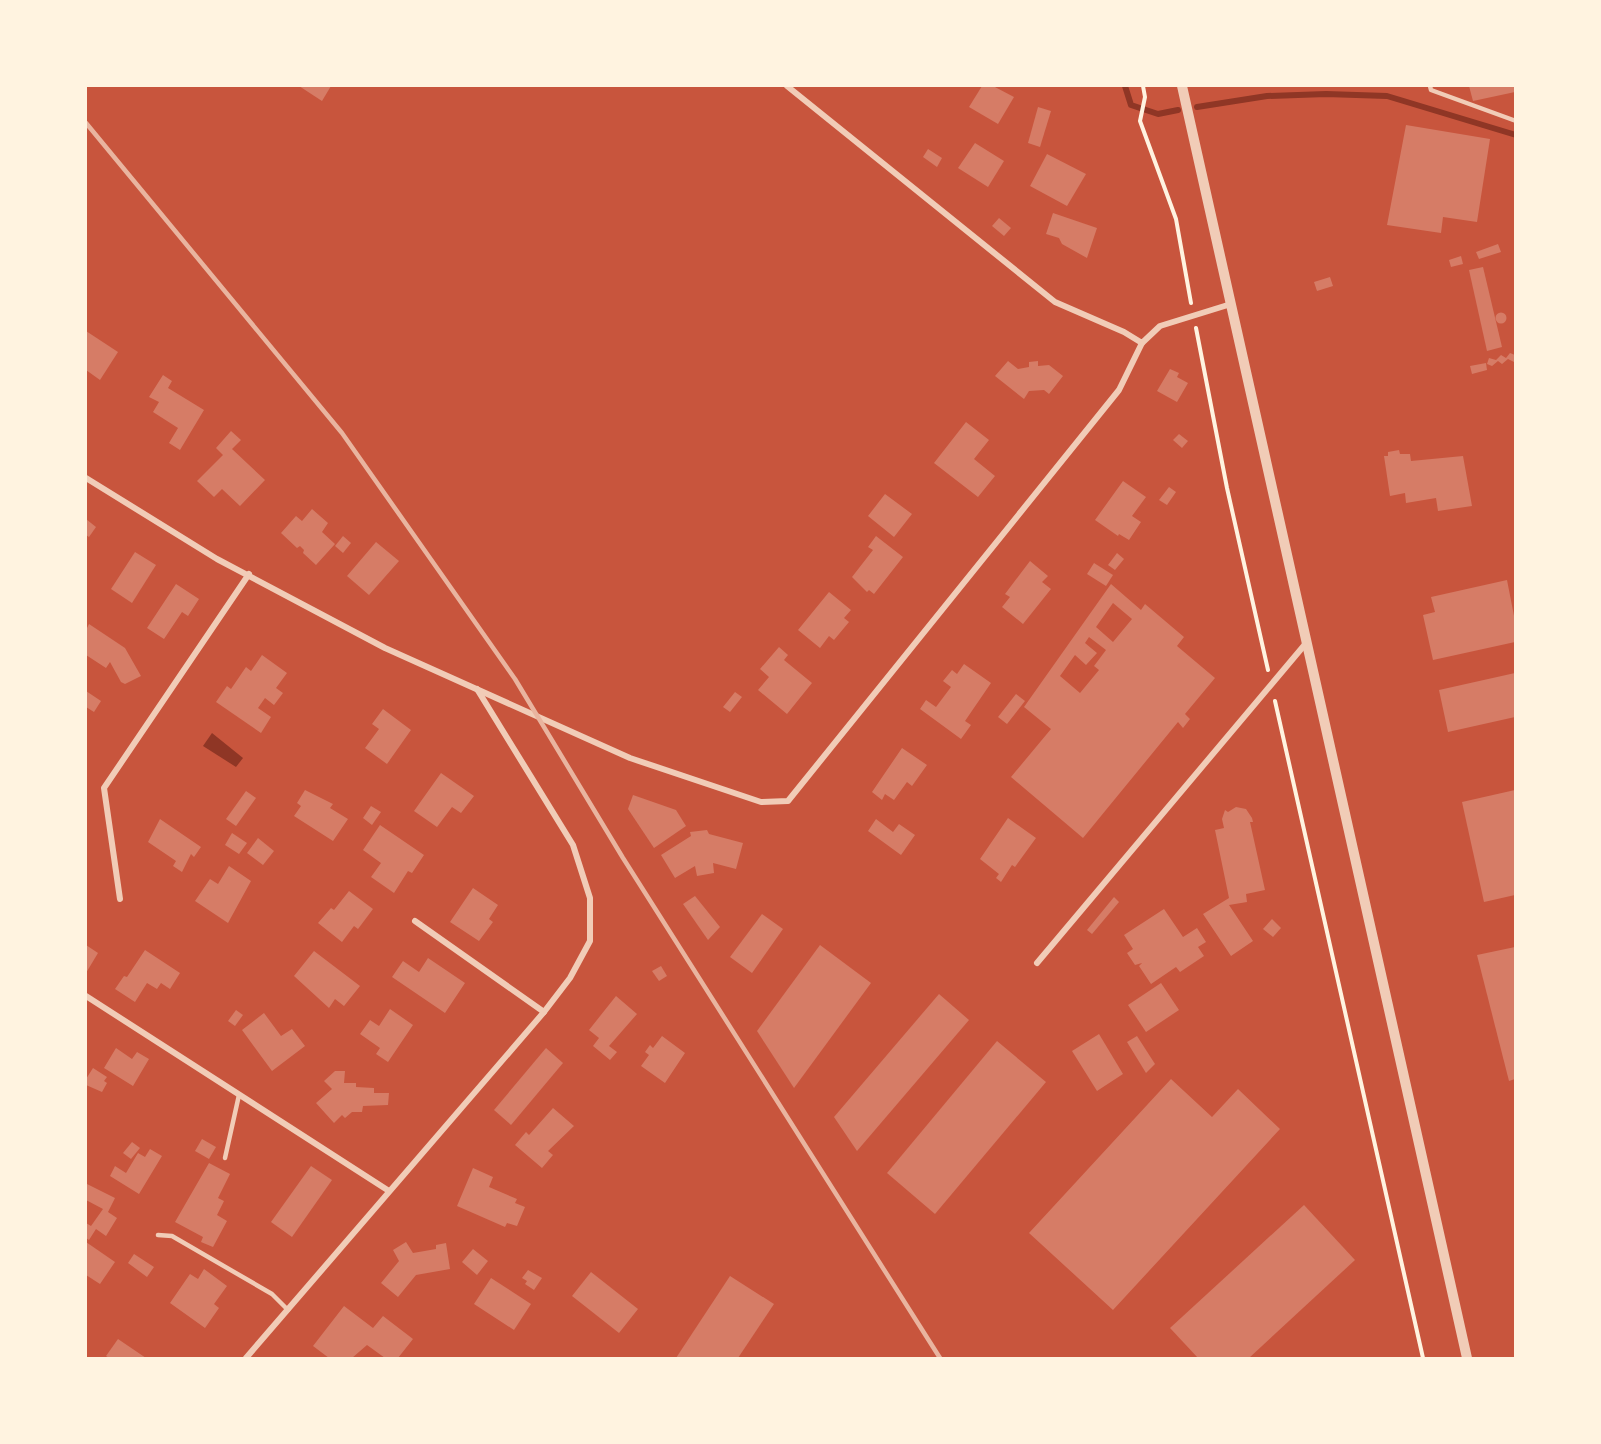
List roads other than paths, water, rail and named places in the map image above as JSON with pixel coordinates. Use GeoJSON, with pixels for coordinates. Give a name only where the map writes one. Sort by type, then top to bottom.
{"type":"FeatureCollection","features":[{"type":"Feature","properties":{"kind":"street"},"geometry":{"type":"LineString","coordinates":[[787,86],[1055,302],[1124,332],[1142,343]]}},
{"type":"Feature","properties":{"kind":"street"},"geometry":{"type":"LineString","coordinates":[[1182,86],[1467,1359]]}},
{"type":"Feature","properties":{"kind":"street"},"geometry":{"type":"LineString","coordinates":[[86,478],[217,559],[385,648],[630,758],[761,802],[788,801],[1119,390],[1142,343],[1160,326],[1231,304]]}},
{"type":"Feature","properties":{"kind":"street"},"geometry":{"type":"LineString","coordinates":[[120,899],[104,788],[249,574]]}},
{"type":"Feature","properties":{"kind":"street"},"geometry":{"type":"LineString","coordinates":[[1037,963],[1307,642]]}},
{"type":"Feature","properties":{"kind":"street"},"geometry":{"type":"LineString","coordinates":[[246,1359],[544,1012],[570,978],[590,941],[590,898],[573,845],[477,689]]}},
{"type":"Feature","properties":{"kind":"street"},"geometry":{"type":"LineString","coordinates":[[415,921],[544,1012]]}},
{"type":"Feature","properties":{"kind":"street"},"geometry":{"type":"LineString","coordinates":[[86,996],[389,1191]]}},
{"type":"Feature","properties":{"kind":"lane"},"geometry":{"type":"LineString","coordinates":[[1430,86],[1431,90],[1515,121]]}},
{"type":"Feature","properties":{"kind":"lane"},"geometry":{"type":"LineString","coordinates":[[225,1158],[239,1095]]}},
{"type":"Feature","properties":{"kind":"lane"},"geometry":{"type":"LineString","coordinates":[[158,1235],[172,1236],[272,1294],[288,1310]]}},
{"type":"Feature","properties":{"kind":"waterway"},"geometry":{"type":"LineString","coordinates":[[1125,86],[1131,105],[1158,114],[1178,110]]}},
{"type":"Feature","properties":{"kind":"waterway"},"geometry":{"type":"LineString","coordinates":[[1197,107],[1267,96],[1326,94],[1387,96],[1516,135]]}},
{"type":"Feature","properties":{"kind":"railway"},"geometry":{"type":"LineString","coordinates":[[86,123],[342,433],[515,679],[623,858],[940,1358]]}}]}
